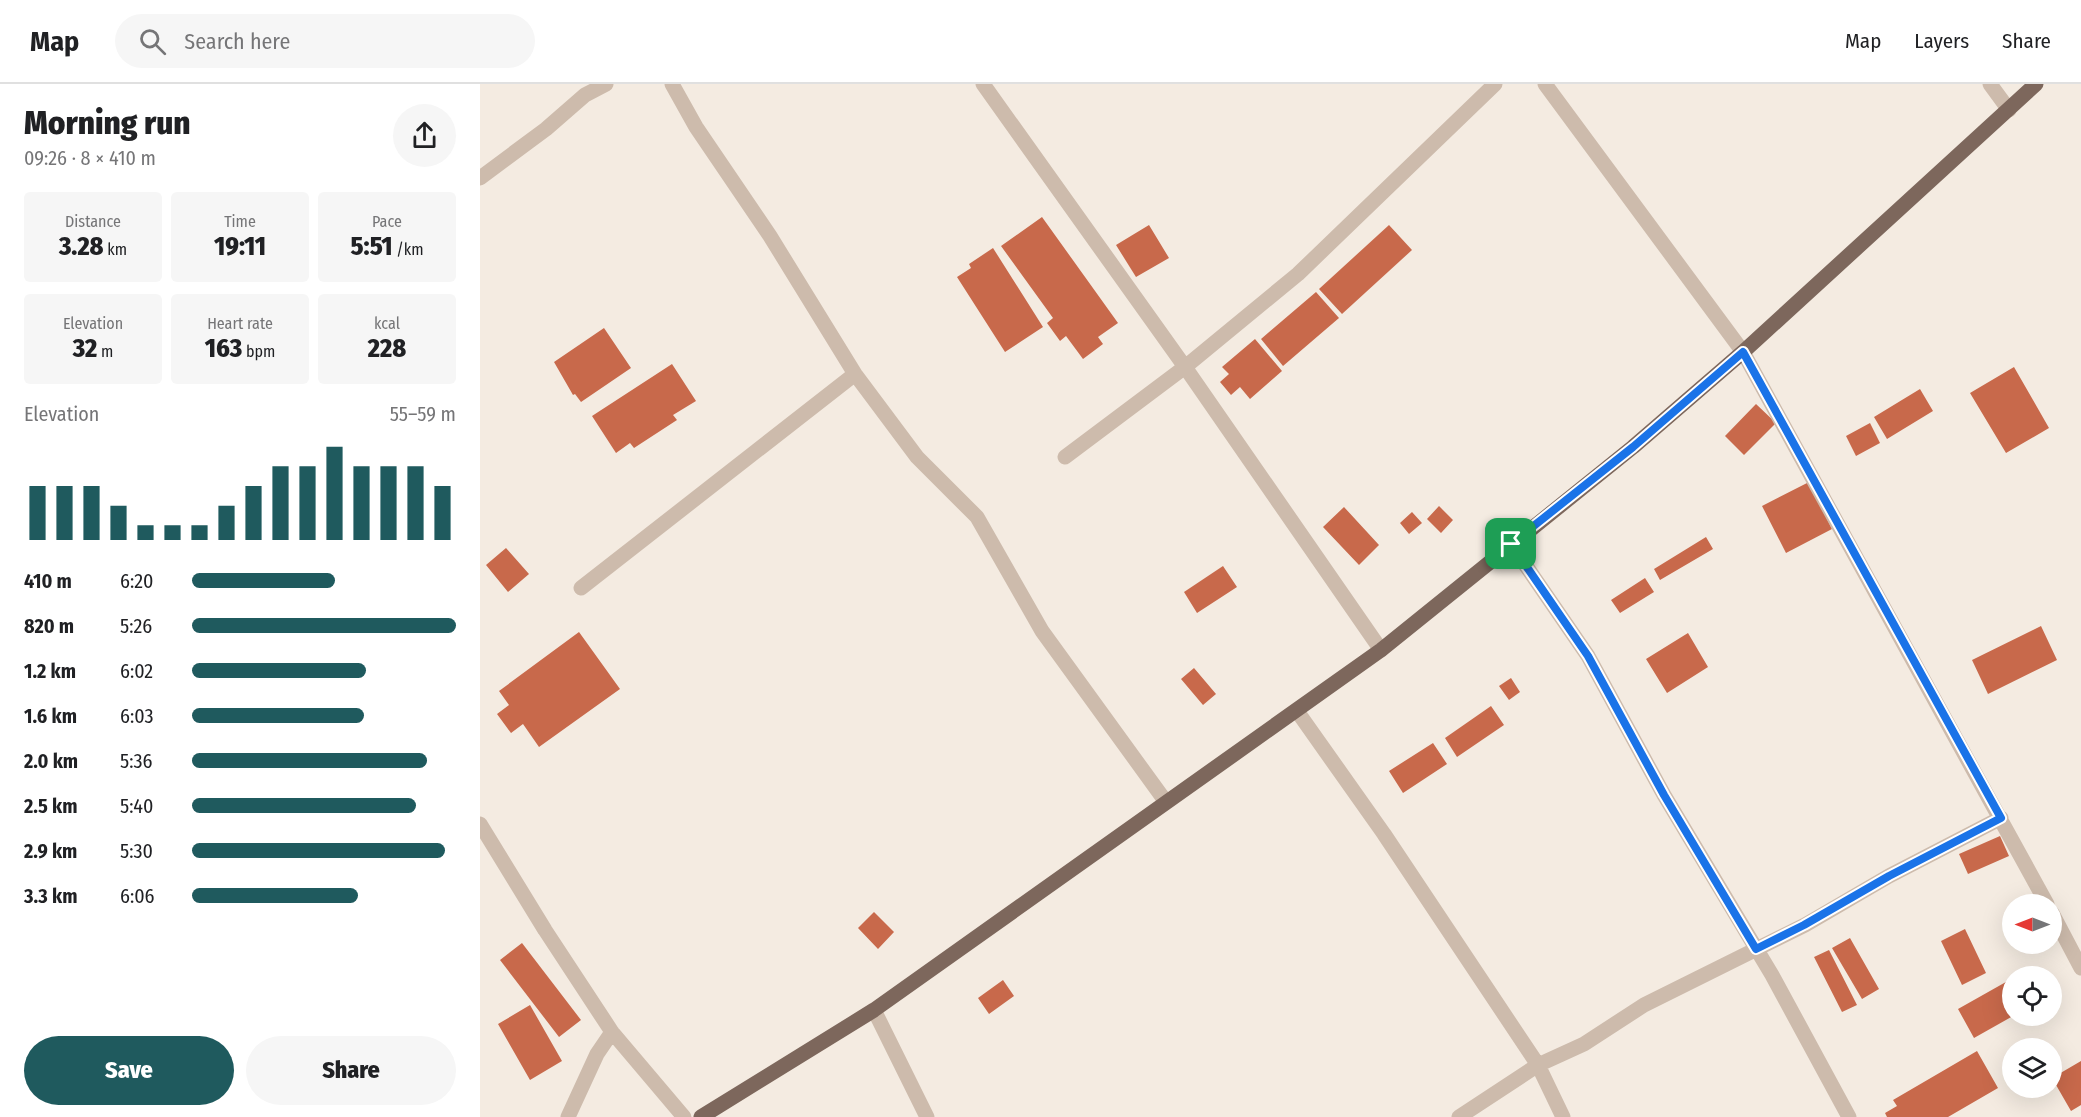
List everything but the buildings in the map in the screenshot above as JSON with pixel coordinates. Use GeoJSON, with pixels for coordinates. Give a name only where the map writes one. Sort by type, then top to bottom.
{"type":"FeatureCollection","features":[{"type":"Feature","properties":{"kind":"main road"},"geometry":{"type":"LineString","coordinates":[[701,1117],[874,1010],[1297,711],[1436,608],[1511,544],[1633,447],[1743,352],[2036,84]]}},
{"type":"Feature","properties":{"kind":"street"},"geometry":{"type":"LineString","coordinates":[[480,178],[546,129],[585,95],[606,84]]}},
{"type":"Feature","properties":{"kind":"street"},"geometry":{"type":"LineString","coordinates":[[672,84],[696,127],[770,236],[855,374],[916,457],[977,517],[1042,631],[1166,802]]}},
{"type":"Feature","properties":{"kind":"street"},"geometry":{"type":"LineString","coordinates":[[983,84],[1185,367],[1381,650]]}},
{"type":"Feature","properties":{"kind":"street"},"geometry":{"type":"LineString","coordinates":[[1065,457],[1185,367],[1298,274],[1495,84]]}},
{"type":"Feature","properties":{"kind":"street"},"geometry":{"type":"LineString","coordinates":[[1545,84],[1743,352],[2042,894]]}},
{"type":"Feature","properties":{"kind":"street"},"geometry":{"type":"LineString","coordinates":[[1990,84],[2009,111]]}},
{"type":"Feature","properties":{"kind":"street"},"geometry":{"type":"LineString","coordinates":[[581,588],[855,374]]}},
{"type":"Feature","properties":{"kind":"street"},"geometry":{"type":"LineString","coordinates":[[1511,544],[1588,656],[1664,795],[1756,949],[1849,1117]]}},
{"type":"Feature","properties":{"kind":"street"},"geometry":{"type":"LineString","coordinates":[[1297,711],[1384,834],[1538,1065],[1563,1117]]}},
{"type":"Feature","properties":{"kind":"street"},"geometry":{"type":"LineString","coordinates":[[1459,1117],[1538,1065],[1584,1044],[1644,1005],[1804,925],[1889,876],[2001,818]]}},
{"type":"Feature","properties":{"kind":"street"},"geometry":{"type":"LineString","coordinates":[[480,824],[533,911],[612,1032],[684,1117]]}},
{"type":"Feature","properties":{"kind":"street"},"geometry":{"type":"LineString","coordinates":[[2062,932],[2081,968]]}},
{"type":"Feature","properties":{"kind":"street"},"geometry":{"type":"LineString","coordinates":[[874,1010],[927,1117]]}},
{"type":"Feature","properties":{"kind":"street"},"geometry":{"type":"LineString","coordinates":[[568,1117],[597,1054],[612,1032]]}},
{"type":"Feature","properties":{"kind":"route"},"geometry":{"type":"LineString","coordinates":[[1743,352],[2001,818],[1756,949],[1664,795],[1588,656],[1511,544],[1633,447],[1743,352]]}}]}
